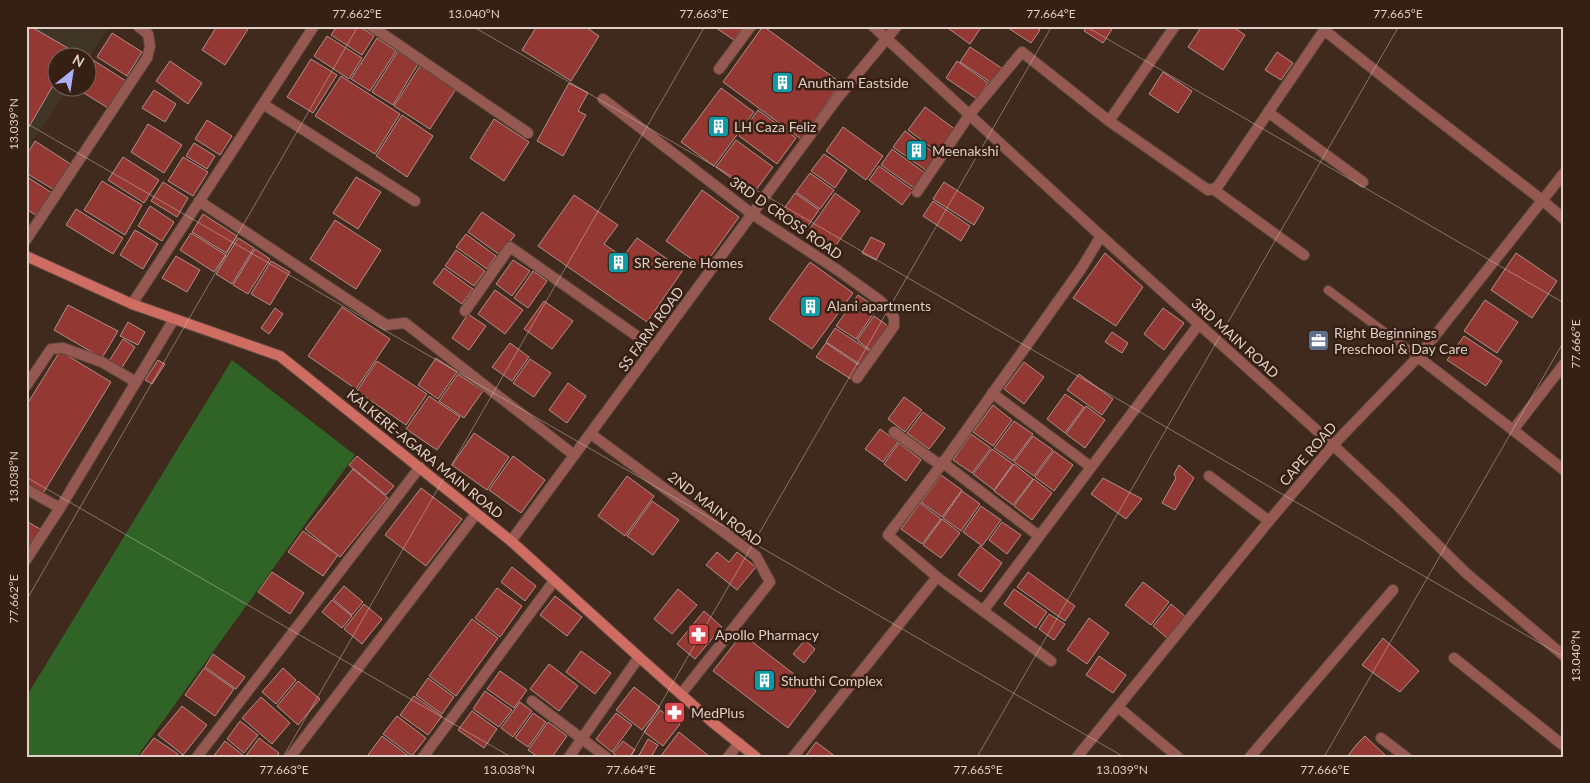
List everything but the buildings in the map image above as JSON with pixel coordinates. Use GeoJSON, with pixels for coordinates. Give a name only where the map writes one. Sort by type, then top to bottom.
{"type":"FeatureCollection","features":[{"type":"Feature","properties":{"kind":"street"},"geometry":{"type":"LineString","coordinates":[[26,240],[147,58],[150,46],[148,34],[138,26]]}},
{"type":"Feature","properties":{"kind":"street"},"geometry":{"type":"LineString","coordinates":[[132,304],[314,26]]}},
{"type":"Feature","properties":{"kind":"street"},"geometry":{"type":"LineString","coordinates":[[371,26],[528,133]]}},
{"type":"Feature","properties":{"kind":"street"},"geometry":{"type":"LineString","coordinates":[[719,69],[751,26]]}},
{"type":"Feature","properties":{"kind":"street","name":"3RD MAIN ROAD"},"geometry":{"type":"LineString","coordinates":[[873,26],[1101,236],[1333,445],[1466,573],[1564,656]]}},
{"type":"Feature","properties":{"kind":"street","name":"SS FARM ROAD"},"geometry":{"type":"LineString","coordinates":[[511,541],[836,100],[897,26]]}},
{"type":"Feature","properties":{"kind":"street"},"geometry":{"type":"LineString","coordinates":[[1109,120],[1175,26]]}},
{"type":"Feature","properties":{"kind":"street"},"geometry":{"type":"LineString","coordinates":[[917,192],[970,114],[1022,52],[1109,120],[1208,190],[1213,189],[1218,186],[1326,28],[1423,109],[1564,219]]}},
{"type":"Feature","properties":{"kind":"street","name":"3RD D CROSS ROAD"},"geometry":{"type":"LineString","coordinates":[[602,99],[752,214],[838,271],[878,299],[890,310],[894,318],[894,326],[858,378]]}},
{"type":"Feature","properties":{"kind":"street"},"geometry":{"type":"LineString","coordinates":[[263,104],[415,201]]}},
{"type":"Feature","properties":{"kind":"street"},"geometry":{"type":"LineString","coordinates":[[1268,112],[1363,182]]}},
{"type":"Feature","properties":{"kind":"street","name":"CAPE ROAD"},"geometry":{"type":"LineString","coordinates":[[1077,757],[1333,445],[1418,357],[1564,173]]}},
{"type":"Feature","properties":{"kind":"street"},"geometry":{"type":"LineString","coordinates":[[1213,189],[1304,255]]}},
{"type":"Feature","properties":{"kind":"street"},"geometry":{"type":"LineString","coordinates":[[199,201],[386,325],[405,323],[574,455]]}},
{"type":"Feature","properties":{"kind":"street"},"geometry":{"type":"LineString","coordinates":[[1051,661],[937,577],[888,535],[1081,269],[1101,236]]}},
{"type":"Feature","properties":{"kind":"street"},"geometry":{"type":"LineString","coordinates":[[465,311],[510,247],[654,348]]}},
{"type":"Feature","properties":{"kind":"street","name":"KALKERE-AGARA MAIN ROAD"},"geometry":{"type":"LineString","coordinates":[[27,258],[132,304],[280,356],[511,541],[639,657],[756,757]]}},
{"type":"Feature","properties":{"kind":"street"},"geometry":{"type":"LineString","coordinates":[[26,560],[60,508],[174,319]]}},
{"type":"Feature","properties":{"kind":"street"},"geometry":{"type":"LineString","coordinates":[[983,611],[1199,324]]}},
{"type":"Feature","properties":{"kind":"street"},"geometry":{"type":"LineString","coordinates":[[26,386],[51,349],[63,348],[102,362],[136,382]]}},
{"type":"Feature","properties":{"kind":"street"},"geometry":{"type":"LineString","coordinates":[[1418,357],[1564,470]]}},
{"type":"Feature","properties":{"kind":"street"},"geometry":{"type":"LineString","coordinates":[[1513,430],[1564,364]]}},
{"type":"Feature","properties":{"kind":"street"},"geometry":{"type":"LineString","coordinates":[[992,393],[1091,467]]}},
{"type":"Feature","properties":{"kind":"street"},"geometry":{"type":"LineString","coordinates":[[894,432],[1039,536]]}},
{"type":"Feature","properties":{"kind":"street","name":"2ND MAIN ROAD"},"geometry":{"type":"LineString","coordinates":[[591,434],[756,556],[770,582],[681,694]]}},
{"type":"Feature","properties":{"kind":"street"},"geometry":{"type":"LineString","coordinates":[[197,757],[420,468]]}},
{"type":"Feature","properties":{"kind":"street"},"geometry":{"type":"LineString","coordinates":[[1209,476],[1269,521]]}},
{"type":"Feature","properties":{"kind":"street"},"geometry":{"type":"LineString","coordinates":[[26,489],[60,508]]}},
{"type":"Feature","properties":{"kind":"street"},"geometry":{"type":"LineString","coordinates":[[290,757],[476,514]]}},
{"type":"Feature","properties":{"kind":"street"},"geometry":{"type":"LineString","coordinates":[[793,757],[937,577]]}},
{"type":"Feature","properties":{"kind":"street"},"geometry":{"type":"LineString","coordinates":[[423,757],[554,581]]}},
{"type":"Feature","properties":{"kind":"street"},"geometry":{"type":"LineString","coordinates":[[1250,757],[1393,590]]}},
{"type":"Feature","properties":{"kind":"street"},"geometry":{"type":"LineString","coordinates":[[569,757],[639,657]]}},
{"type":"Feature","properties":{"kind":"street"},"geometry":{"type":"LineString","coordinates":[[1454,658],[1564,746]]}},
{"type":"Feature","properties":{"kind":"street"},"geometry":{"type":"LineString","coordinates":[[532,701],[606,757]]}},
{"type":"Feature","properties":{"kind":"street"},"geometry":{"type":"LineString","coordinates":[[1118,707],[1178,757]]}},
{"type":"Feature","properties":{"kind":"street"},"geometry":{"type":"LineString","coordinates":[[1381,738],[1406,757]]}},
{"type":"Feature","properties":{"kind":"street"},"geometry":{"type":"LineString","coordinates":[[728,757],[739,743]]}},
{"type":"Feature","properties":{"kind":"lane"},"geometry":{"type":"LineString","coordinates":[[1328,290],[1418,357]]}},
{"type":"Feature","properties":{"kind":"shaded area"},"geometry":{"type":"Polygon","coordinates":[[[26,26],[110,26],[95,48],[48,48],[48,98],[62,98],[26,150],[26,26]]]}},
{"type":"Feature","properties":{"kind":"green space"},"geometry":{"type":"Polygon","coordinates":[[[232,360],[355,455],[137,757],[26,757],[26,697],[232,360]]]}},
{"type":"Feature","properties":{"kind":"place","name":"Anutham Eastside"},"geometry":{"type":"Point","coordinates":[782,83]}},
{"type":"Feature","properties":{"kind":"place","name":"LH Caza Feliz"},"geometry":{"type":"Point","coordinates":[718,127]}},
{"type":"Feature","properties":{"kind":"place","name":"Meenakshi"},"geometry":{"type":"Point","coordinates":[916,151]}},
{"type":"Feature","properties":{"kind":"place","name":"SR Serene Homes"},"geometry":{"type":"Point","coordinates":[618,263]}},
{"type":"Feature","properties":{"kind":"place","name":"Alani apartments"},"geometry":{"type":"Point","coordinates":[811,306]}},
{"type":"Feature","properties":{"kind":"place","name":"Right Beginnings Preschool & Day Care"},"geometry":{"type":"Point","coordinates":[1318,341]}},
{"type":"Feature","properties":{"kind":"place","name":"Apollo Pharmacy"},"geometry":{"type":"Point","coordinates":[699,635]}},
{"type":"Feature","properties":{"kind":"place","name":"Sthuthi Complex"},"geometry":{"type":"Point","coordinates":[765,681]}},
{"type":"Feature","properties":{"kind":"place","name":"MedPlus"},"geometry":{"type":"Point","coordinates":[675,713]}}]}
